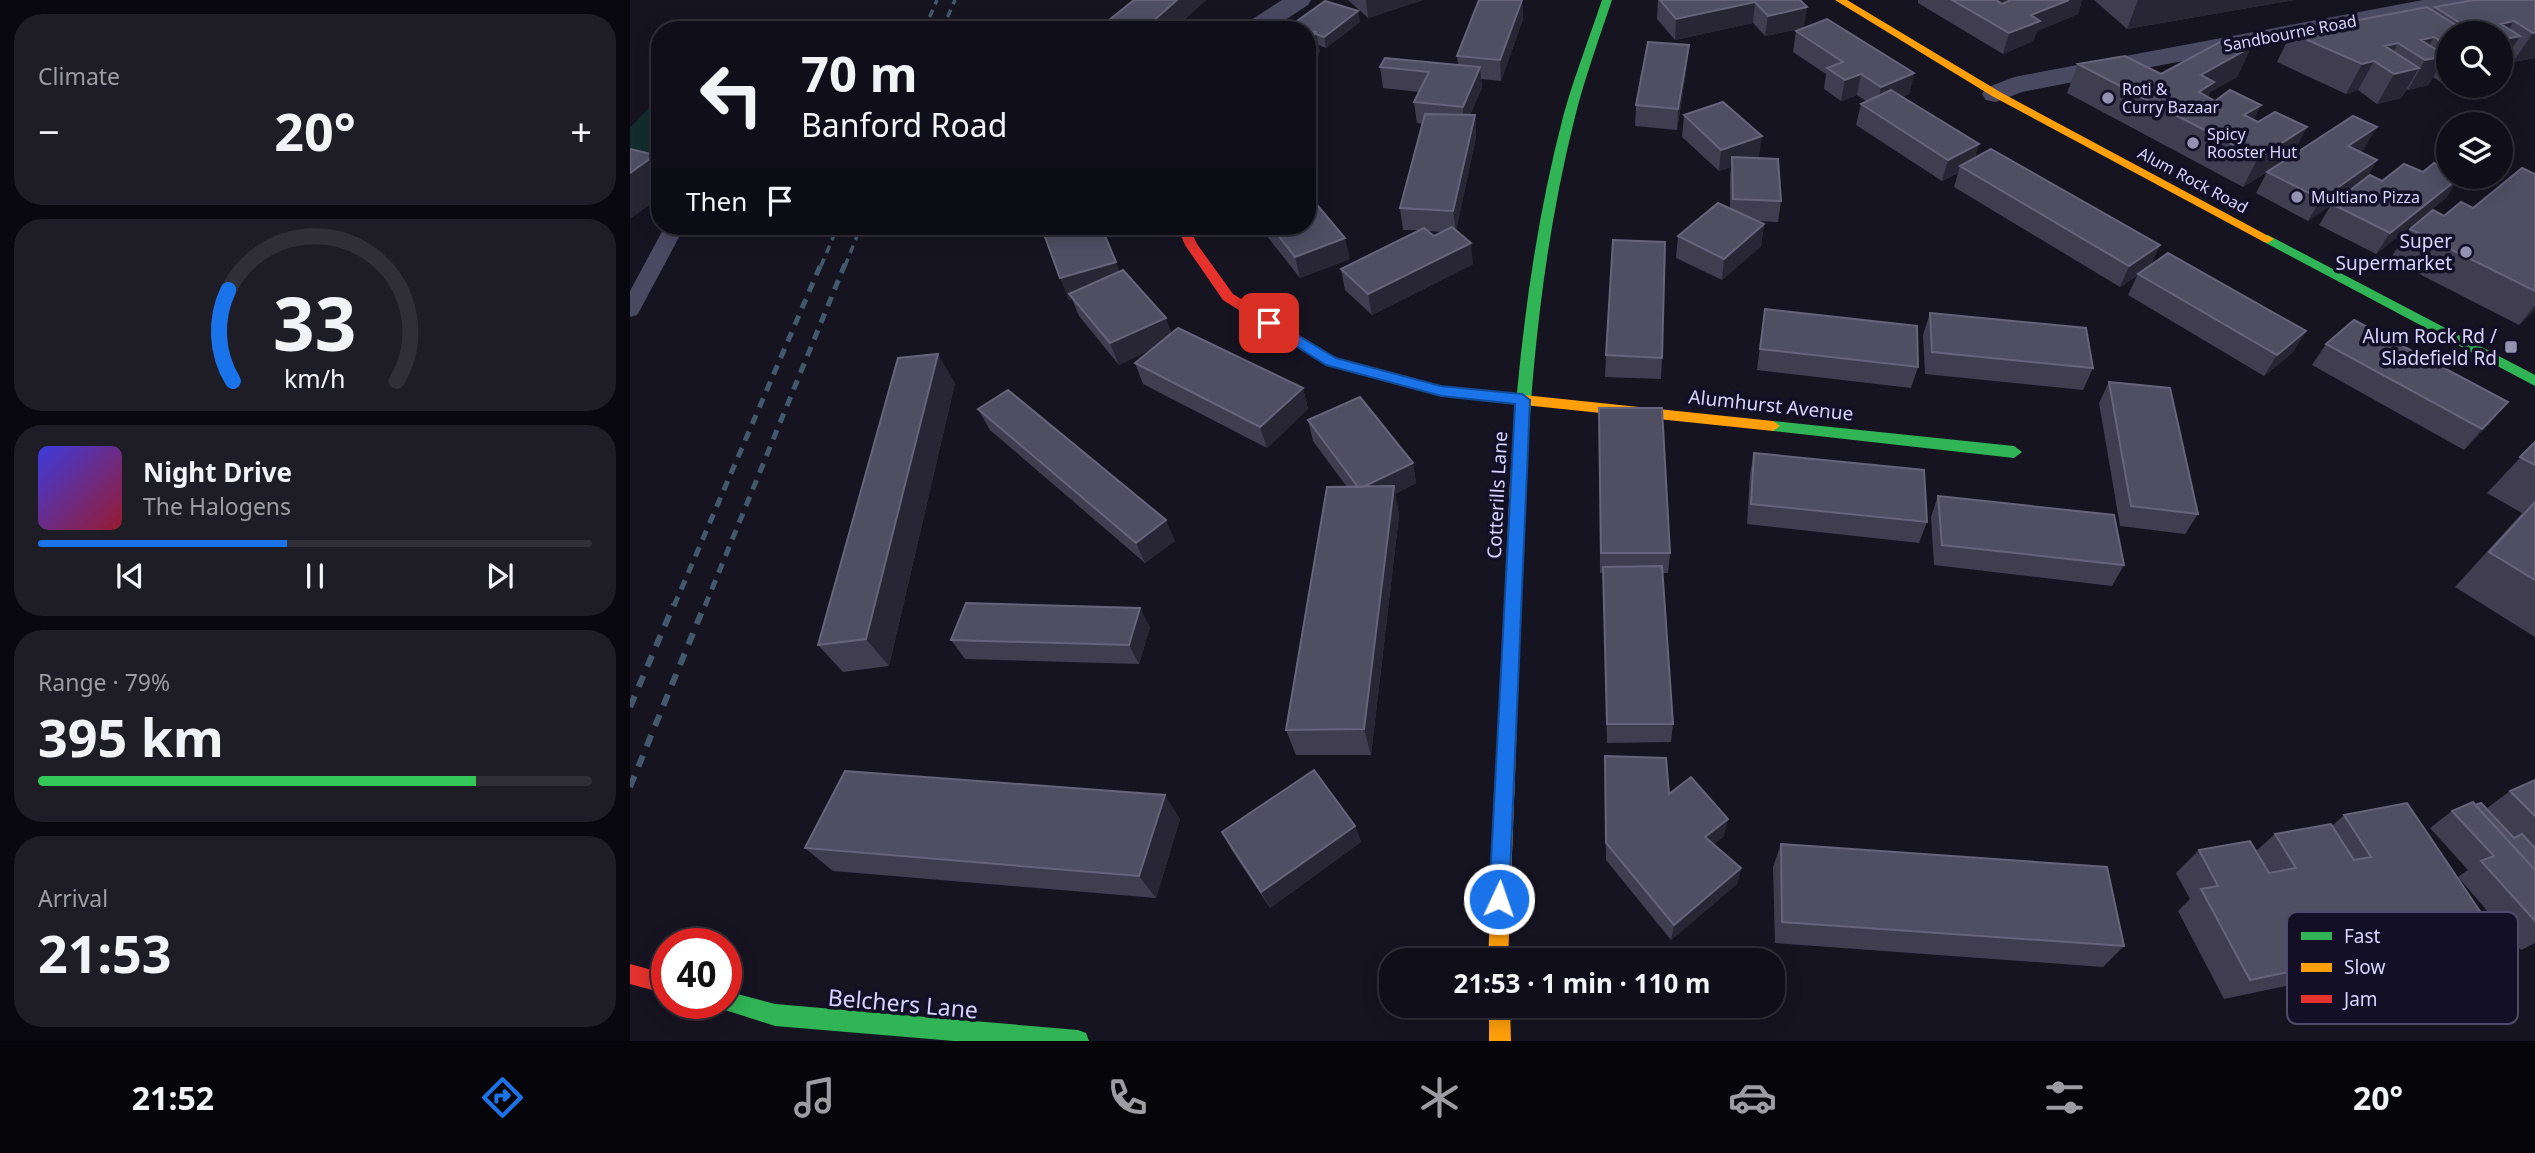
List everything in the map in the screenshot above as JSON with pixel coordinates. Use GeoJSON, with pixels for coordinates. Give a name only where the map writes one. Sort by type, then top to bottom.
{"type":"FeatureCollection","features":[{"type":"Feature","properties":{"kind":"street"},"geometry":{"type":"LineString","coordinates":[[1266,21],[1299,0]]}},
{"type":"Feature","properties":{"kind":"street","name":"Cotterills Lane"},"geometry":{"type":"LineString","coordinates":[[1498,948],[1522,400],[1541,247],[1569,116],[1607,0]]}},
{"type":"Feature","properties":{"kind":"street","name":"Alum Rock Road"},"geometry":{"type":"LineString","coordinates":[[1839,0],[1996,94],[2535,381]]}},
{"type":"Feature","properties":{"kind":"street","name":"Sandbourne Road"},"geometry":{"type":"LineString","coordinates":[[1996,94],[2014,85],[2463,0]]}},
{"type":"Feature","properties":{"kind":"street","name":"Alumhurst Avenue"},"geometry":{"type":"LineString","coordinates":[[1186,235],[1228,297],[1331,362],[1441,391],[2014,452]]}},
{"type":"Feature","properties":{"kind":"street"},"geometry":{"type":"LineString","coordinates":[[630,974],[651,980]]}},
{"type":"Feature","properties":{"kind":"street","name":"Belchers Lane"},"geometry":{"type":"LineString","coordinates":[[742,1006],[775,1015],[1079,1041]]}},
{"type":"Feature","properties":{"kind":"street"},"geometry":{"type":"LineString","coordinates":[[1499,1018],[1500,1041]]}},
{"type":"Feature","properties":{"kind":"lane"},"geometry":{"type":"LineString","coordinates":[[630,310],[670,235]]}},
{"type":"Feature","properties":{"kind":"green space"},"geometry":{"type":"Polygon","coordinates":[[[651,106],[651,159],[630,158],[630,128],[651,106]]]}},
{"type":"Feature","properties":{"kind":"building"},"geometry":{"type":"Polygon","coordinates":[[[1134,0],[1177,0],[1153,21],[1108,21],[1134,0]]]}},
{"type":"Feature","properties":{"kind":"building"},"geometry":{"type":"Polygon","coordinates":[[[1479,0],[1522,0],[1500,60],[1457,56],[1479,0]]]}},
{"type":"Feature","properties":{"kind":"building"},"geometry":{"type":"Polygon","coordinates":[[[1660,0],[1800,0],[1807,7],[1768,16],[1755,2],[1676,19],[1660,0]]]}},
{"type":"Feature","properties":{"kind":"building"},"geometry":{"type":"Polygon","coordinates":[[[1952,0],[1996,0],[2002,4],[2011,0],[2069,0],[2031,15],[2040,21],[2009,33],[1952,0]]]}},
{"type":"Feature","properties":{"kind":"building"},"geometry":{"type":"Polygon","coordinates":[[[2474,0],[2535,0],[2535,33],[2514,21],[2457,21],[2435,7],[2474,0]]]}},
{"type":"Feature","properties":{"kind":"building"},"geometry":{"type":"Polygon","coordinates":[[[1325,1],[1358,11],[1324,37],[1316,34],[1316,21],[1297,21],[1325,1]]]}},
{"type":"Feature","properties":{"kind":"building"},"geometry":{"type":"Polygon","coordinates":[[[2427,7],[2449,21],[2436,21],[2436,38],[2421,40],[2436,50],[2436,58],[2425,60],[2398,43],[2385,46],[2419,68],[2394,74],[2374,61],[2362,64],[2291,33],[2427,7]]]}},
{"type":"Feature","properties":{"kind":"building"},"geometry":{"type":"Polygon","coordinates":[[[1827,19],[1914,73],[1881,87],[1861,74],[1845,80],[1827,68],[1843,62],[1796,31],[1827,19]]]}},
{"type":"Feature","properties":{"kind":"building"},"geometry":{"type":"Polygon","coordinates":[[[2229,37],[2251,47],[2201,75],[2214,82],[2199,92],[2215,101],[2230,90],[2261,105],[2244,115],[2258,122],[2275,112],[2307,127],[2258,158],[2078,64],[2125,56],[2161,74],[2229,37]]]}},
{"type":"Feature","properties":{"kind":"building"},"geometry":{"type":"Polygon","coordinates":[[[1648,42],[1689,45],[1678,109],[1636,105],[1648,42]]]}},
{"type":"Feature","properties":{"kind":"building"},"geometry":{"type":"Polygon","coordinates":[[[1385,58],[1480,67],[1463,107],[1414,102],[1429,72],[1380,67],[1385,58]]]}},
{"type":"Feature","properties":{"kind":"building"},"geometry":{"type":"Polygon","coordinates":[[[1891,90],[1979,144],[1948,160],[1861,104],[1891,90]]]}},
{"type":"Feature","properties":{"kind":"building"},"geometry":{"type":"Polygon","coordinates":[[[1723,102],[1762,136],[1721,150],[1684,115],[1723,102]]]}},
{"type":"Feature","properties":{"kind":"building"},"geometry":{"type":"Polygon","coordinates":[[[1425,114],[1475,115],[1453,211],[1400,208],[1425,114]]]}},
{"type":"Feature","properties":{"kind":"building"},"geometry":{"type":"Polygon","coordinates":[[[2353,116],[2377,127],[2348,146],[2377,160],[2321,199],[2267,172],[2353,116]]]}},
{"type":"Feature","properties":{"kind":"building"},"geometry":{"type":"Polygon","coordinates":[[[630,149],[651,154],[651,158],[630,173],[630,149]]]}},
{"type":"Feature","properties":{"kind":"building"},"geometry":{"type":"Polygon","coordinates":[[[1991,149],[2160,245],[2129,266],[1960,166],[1991,149]]]}},
{"type":"Feature","properties":{"kind":"building"},"geometry":{"type":"Polygon","coordinates":[[[1732,157],[1778,159],[1781,201],[1733,199],[1732,157]]]}},
{"type":"Feature","properties":{"kind":"building"},"geometry":{"type":"Polygon","coordinates":[[[2404,164],[2423,172],[2436,164],[2436,189],[2445,189],[2390,233],[2332,204],[2370,175],[2382,181],[2404,164]]]}},
{"type":"Feature","properties":{"kind":"building"},"geometry":{"type":"Polygon","coordinates":[[[2522,168],[2535,174],[2535,291],[2410,229],[2433,210],[2444,216],[2461,202],[2473,208],[2496,189],[2513,189],[2513,175],[2522,168]]]}},
{"type":"Feature","properties":{"kind":"building"},"geometry":{"type":"Polygon","coordinates":[[[1718,203],[1764,224],[1724,259],[1678,236],[1718,203]]]}},
{"type":"Feature","properties":{"kind":"building"},"geometry":{"type":"Polygon","coordinates":[[[1316,204],[1345,238],[1295,257],[1278,235],[1316,235],[1316,204]]]}},
{"type":"Feature","properties":{"kind":"building"},"geometry":{"type":"Polygon","coordinates":[[[1452,227],[1471,243],[1368,294],[1341,269],[1424,228],[1434,236],[1452,227]]]}},
{"type":"Feature","properties":{"kind":"building"},"geometry":{"type":"Polygon","coordinates":[[[1044,235],[1105,235],[1116,262],[1060,278],[1044,235]]]}},
{"type":"Feature","properties":{"kind":"building"},"geometry":{"type":"Polygon","coordinates":[[[1613,240],[1665,242],[1662,358],[1606,355],[1613,240]]]}},
{"type":"Feature","properties":{"kind":"building"},"geometry":{"type":"Polygon","coordinates":[[[2168,253],[2306,331],[2277,355],[2138,274],[2168,253]]]}},
{"type":"Feature","properties":{"kind":"building"},"geometry":{"type":"Polygon","coordinates":[[[1123,270],[1166,318],[1110,343],[1069,294],[1123,270]]]}},
{"type":"Feature","properties":{"kind":"building"},"geometry":{"type":"Polygon","coordinates":[[[1765,309],[1917,326],[1918,367],[1760,349],[1765,309]]]}},
{"type":"Feature","properties":{"kind":"building"},"geometry":{"type":"Polygon","coordinates":[[[1930,313],[2086,328],[2093,368],[1932,352],[1930,313]]]}},
{"type":"Feature","properties":{"kind":"building"},"geometry":{"type":"Polygon","coordinates":[[[2354,320],[2508,402],[2482,429],[2326,344],[2354,320]]]}},
{"type":"Feature","properties":{"kind":"building"},"geometry":{"type":"Polygon","coordinates":[[[1178,328],[1303,388],[1260,427],[1135,363],[1178,328]]]}},
{"type":"Feature","properties":{"kind":"building"},"geometry":{"type":"Polygon","coordinates":[[[938,354],[866,639],[818,645],[898,358],[938,354]]]}},
{"type":"Feature","properties":{"kind":"building"},"geometry":{"type":"Polygon","coordinates":[[[2109,382],[2170,388],[2198,514],[2131,506],[2109,382]]]}},
{"type":"Feature","properties":{"kind":"building"},"geometry":{"type":"Polygon","coordinates":[[[1008,390],[1166,520],[1136,543],[978,409],[1008,390]]]}},
{"type":"Feature","properties":{"kind":"building"},"geometry":{"type":"Polygon","coordinates":[[[1360,397],[1413,463],[1363,487],[1358,487],[1308,420],[1360,397]]]}},
{"type":"Feature","properties":{"kind":"building"},"geometry":{"type":"Polygon","coordinates":[[[1599,408],[1662,408],[1670,553],[1601,553],[1599,408]]]}},
{"type":"Feature","properties":{"kind":"building"},"geometry":{"type":"Polygon","coordinates":[[[2535,442],[2535,465],[2520,457],[2535,442]]]}},
{"type":"Feature","properties":{"kind":"building"},"geometry":{"type":"Polygon","coordinates":[[[1754,453],[1924,470],[1927,522],[1751,504],[1754,453]]]}},
{"type":"Feature","properties":{"kind":"building"},"geometry":{"type":"Polygon","coordinates":[[[1394,486],[1364,729],[1286,730],[1327,487],[1394,486]]]}},
{"type":"Feature","properties":{"kind":"building"},"geometry":{"type":"Polygon","coordinates":[[[1938,496],[2114,515],[2124,565],[1942,545],[1938,496]]]}},
{"type":"Feature","properties":{"kind":"building"},"geometry":{"type":"Polygon","coordinates":[[[2535,502],[2535,580],[2489,552],[2535,502]]]}},
{"type":"Feature","properties":{"kind":"building"},"geometry":{"type":"Polygon","coordinates":[[[1662,566],[1673,724],[1607,724],[1603,567],[1662,566]]]}},
{"type":"Feature","properties":{"kind":"building"},"geometry":{"type":"Polygon","coordinates":[[[966,603],[1140,608],[1129,645],[951,640],[966,603]]]}},
{"type":"Feature","properties":{"kind":"building"},"geometry":{"type":"Polygon","coordinates":[[[1605,756],[1666,758],[1669,794],[1691,777],[1728,819],[1705,837],[1741,868],[1674,925],[1606,843],[1605,756]]]}},
{"type":"Feature","properties":{"kind":"building"},"geometry":{"type":"Polygon","coordinates":[[[1314,770],[1355,826],[1261,892],[1222,832],[1314,770]]]}},
{"type":"Feature","properties":{"kind":"building"},"geometry":{"type":"Polygon","coordinates":[[[845,771],[1165,795],[1139,876],[805,848],[845,771]]]}},
{"type":"Feature","properties":{"kind":"building"},"geometry":{"type":"Polygon","coordinates":[[[2535,780],[2535,816],[2510,791],[2535,780]]]}},
{"type":"Feature","properties":{"kind":"building"},"geometry":{"type":"Polygon","coordinates":[[[2473,802],[2535,870],[2535,921],[2481,861],[2494,856],[2452,811],[2473,802]]]}},
{"type":"Feature","properties":{"kind":"building"},"geometry":{"type":"Polygon","coordinates":[[[2407,803],[2481,912],[2287,912],[2287,972],[2250,980],[2201,889],[2218,886],[2199,850],[2250,841],[2269,873],[2296,868],[2275,834],[2331,824],[2354,860],[2371,857],[2344,815],[2407,803]]]}},
{"type":"Feature","properties":{"kind":"building"},"geometry":{"type":"Polygon","coordinates":[[[2481,803],[2514,838],[2522,834],[2535,848],[2535,870],[2475,805],[2481,803]]]}},
{"type":"Feature","properties":{"kind":"building"},"geometry":{"type":"Polygon","coordinates":[[[1781,844],[2107,867],[2124,946],[1782,922],[1781,844]]]}},
{"type":"Feature","properties":{"kind":"railway"},"geometry":{"type":"LineString","coordinates":[[928,21],[937,0]]}},
{"type":"Feature","properties":{"kind":"railway"},"geometry":{"type":"LineString","coordinates":[[946,21],[955,0]]}},
{"type":"Feature","properties":{"kind":"railway"},"geometry":{"type":"LineString","coordinates":[[821,266],[834,235]]}},
{"type":"Feature","properties":{"kind":"railway"},"geometry":{"type":"LineString","coordinates":[[845,266],[857,235]]}},
{"type":"Feature","properties":{"kind":"railway"},"geometry":{"type":"LineString","coordinates":[[674,606],[821,264]]}},
{"type":"Feature","properties":{"kind":"railway"},"geometry":{"type":"LineString","coordinates":[[705,606],[845,264]]}},
{"type":"Feature","properties":{"kind":"railway"},"geometry":{"type":"LineString","coordinates":[[630,707],[674,604]]}},
{"type":"Feature","properties":{"kind":"railway"},"geometry":{"type":"LineString","coordinates":[[630,787],[705,604]]}},
{"type":"Feature","properties":{"kind":"traffic: fast"},"geometry":{"type":"LineString","coordinates":[[1518,481],[1534,298],[1549,207],[1573,102],[1607,0]]}},
{"type":"Feature","properties":{"kind":"traffic: fast"},"geometry":{"type":"LineString","coordinates":[[2268,239],[2535,381]]}},
{"type":"Feature","properties":{"kind":"traffic: fast"},"geometry":{"type":"LineString","coordinates":[[1773,426],[2014,452]]}},
{"type":"Feature","properties":{"kind":"traffic: fast"},"geometry":{"type":"LineString","coordinates":[[742,1006],[775,1015],[1078,1041]]}},
{"type":"Feature","properties":{"kind":"traffic: slow"},"geometry":{"type":"LineString","coordinates":[[1840,0],[1996,94],[2268,239]]}},
{"type":"Feature","properties":{"kind":"traffic: slow"},"geometry":{"type":"LineString","coordinates":[[1467,394],[1773,426]]}},
{"type":"Feature","properties":{"kind":"traffic: slow"},"geometry":{"type":"LineString","coordinates":[[1499,948],[1518,481]]}},
{"type":"Feature","properties":{"kind":"traffic: slow"},"geometry":{"type":"LineString","coordinates":[[1499,1018],[1500,1041]]}},
{"type":"Feature","properties":{"kind":"traffic: jam"},"geometry":{"type":"LineString","coordinates":[[1187,235],[1228,297],[1331,362],[1441,391],[1467,394]]}},
{"type":"Feature","properties":{"kind":"traffic: jam"},"geometry":{"type":"LineString","coordinates":[[630,974],[651,980]]}},
{"type":"Feature","properties":{"kind":"place","name":"Roti & Curry Bazaar"},"geometry":{"type":"Point","coordinates":[2108,98]}},
{"type":"Feature","properties":{"kind":"place","name":"Spicy Rooster Hut"},"geometry":{"type":"Point","coordinates":[2193,143]}},
{"type":"Feature","properties":{"kind":"place","name":"Multiano Pizza"},"geometry":{"type":"Point","coordinates":[2297,197]}},
{"type":"Feature","properties":{"kind":"place","name":"Super Supermarket"},"geometry":{"type":"Point","coordinates":[2466,252]}},
{"type":"Feature","properties":{"kind":"place","name":"Alum Rock Rd / Sladefield Rd"},"geometry":{"type":"Point","coordinates":[2511,347]}},
{"type":"Feature","properties":{"kind":"route"},"geometry":{"type":"LineString","coordinates":[[1269,323],[1331,362],[1441,391],[1522,400],[1499,899]]}}]}
